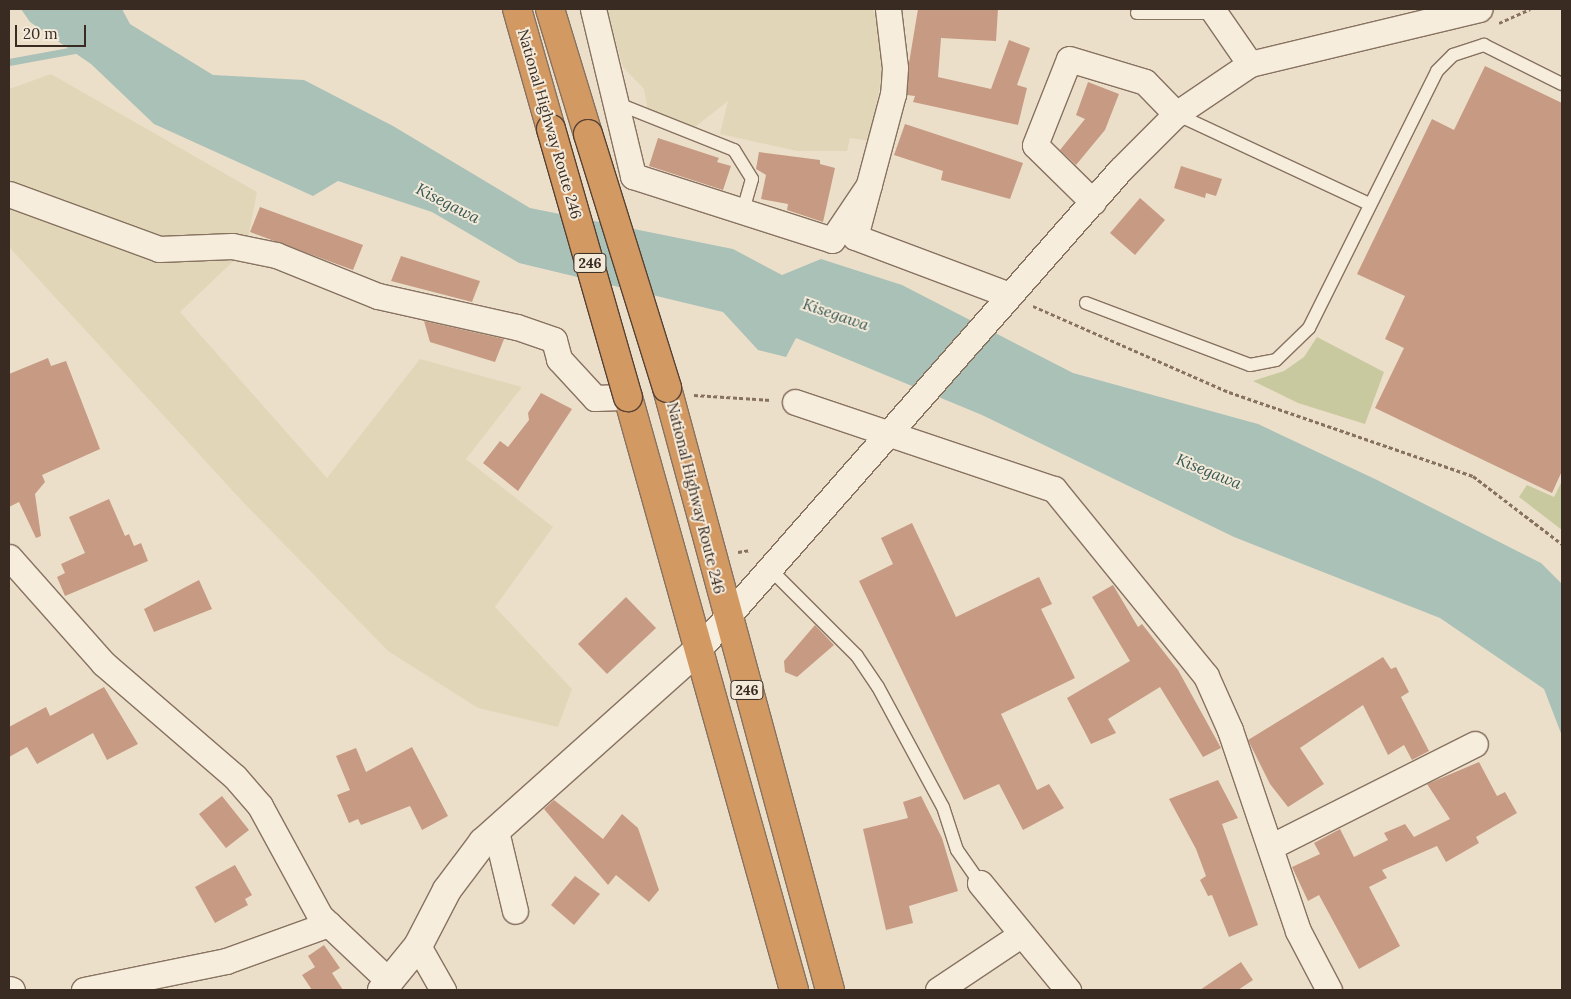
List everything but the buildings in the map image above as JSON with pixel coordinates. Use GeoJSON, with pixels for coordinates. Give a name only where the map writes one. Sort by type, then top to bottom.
{"type":"FeatureCollection","features":[{"type":"Feature","properties":{"kind":"highway","name":"National Highway Route 246"},"geometry":{"type":"LineString","coordinates":[[517,9],[794,990]]}},
{"type":"Feature","properties":{"kind":"highway","name":"National Highway Route 246"},"geometry":{"type":"LineString","coordinates":[[550,9],[588,134],[677,391],[727,620],[830,990]]}},
{"type":"Feature","properties":{"kind":"street"},"geometry":{"type":"LineString","coordinates":[[592,9],[633,176],[832,240],[870,185]]}},
{"type":"Feature","properties":{"kind":"street"},"geometry":{"type":"LineString","coordinates":[[888,9],[896,68],[893,94],[855,237],[1009,295]]}},
{"type":"Feature","properties":{"kind":"street"},"geometry":{"type":"LineString","coordinates":[[1213,11],[1250,64]]}},
{"type":"Feature","properties":{"kind":"street"},"geometry":{"type":"LineString","coordinates":[[9,557],[102,663],[235,777],[260,806],[320,916],[386,986],[418,946],[447,890],[496,831],[698,650],[727,620],[772,571],[1009,295],[1176,114],[1250,64],[1484,18]]}},
{"type":"Feature","properties":{"kind":"street"},"geometry":{"type":"LineString","coordinates":[[1093,202],[1035,145],[1069,59],[1144,82],[1176,114]]}},
{"type":"Feature","properties":{"kind":"street"},"geometry":{"type":"LineString","coordinates":[[9,194],[159,249],[232,246],[276,255],[378,296],[517,327],[554,340],[559,359],[595,398],[628,397]]}},
{"type":"Feature","properties":{"kind":"street"},"geometry":{"type":"LineString","coordinates":[[795,402],[1054,489],[1206,676],[1272,846],[1298,931],[1329,990]]}},
{"type":"Feature","properties":{"kind":"street"},"geometry":{"type":"LineString","coordinates":[[1272,846],[1475,744]]}},
{"type":"Feature","properties":{"kind":"street"},"geometry":{"type":"LineString","coordinates":[[496,831],[514,911]]}},
{"type":"Feature","properties":{"kind":"street"},"geometry":{"type":"LineString","coordinates":[[980,884],[1019,936],[1068,990]]}},
{"type":"Feature","properties":{"kind":"street"},"geometry":{"type":"LineString","coordinates":[[84,990],[226,961],[329,924]]}},
{"type":"Feature","properties":{"kind":"street"},"geometry":{"type":"LineString","coordinates":[[938,990],[1019,936]]}},
{"type":"Feature","properties":{"kind":"street"},"geometry":{"type":"LineString","coordinates":[[418,946],[443,990]]}},
{"type":"Feature","properties":{"kind":"lane"},"geometry":{"type":"LineString","coordinates":[[1137,13],[1213,11]]}},
{"type":"Feature","properties":{"kind":"lane"},"geometry":{"type":"LineString","coordinates":[[1086,304],[1250,366],[1276,360],[1309,328],[1369,204],[1437,71],[1453,55],[1484,45],[1562,84]]}},
{"type":"Feature","properties":{"kind":"lane"},"geometry":{"type":"LineString","coordinates":[[616,103],[734,150],[752,179],[743,211]]}},
{"type":"Feature","properties":{"kind":"lane"},"geometry":{"type":"LineString","coordinates":[[1176,114],[1369,204]]}},
{"type":"Feature","properties":{"kind":"lane"},"geometry":{"type":"LineString","coordinates":[[772,571],[857,656],[878,687],[943,807],[957,850],[980,884]]}},
{"type":"Feature","properties":{"kind":"path"},"geometry":{"type":"LineString","coordinates":[[1484,18],[1530,9]]}},
{"type":"Feature","properties":{"kind":"path"},"geometry":{"type":"LineString","coordinates":[[1034,297],[1028,304],[1229,392],[1473,476],[1562,544]]}},
{"type":"Feature","properties":{"kind":"path"},"geometry":{"type":"LineString","coordinates":[[677,391],[795,402]]}},
{"type":"Feature","properties":{"kind":"shaded area"},"geometry":{"type":"Polygon","coordinates":[[[606,9],[873,9],[881,40],[881,80],[869,141],[850,138],[847,151],[797,151],[720,134],[728,101],[691,130],[648,111],[644,89],[623,67],[606,9]]]}},
{"type":"Feature","properties":{"kind":"shaded area"},"geometry":{"type":"Polygon","coordinates":[[[51,74],[257,192],[246,249],[180,312],[327,478],[420,359],[522,387],[466,459],[553,527],[495,607],[572,689],[558,727],[478,708],[388,651],[242,501],[9,247],[9,89],[51,74]]]}},
{"type":"Feature","properties":{"kind":"green space"},"geometry":{"type":"Polygon","coordinates":[[[1317,337],[1384,372],[1365,424],[1298,403],[1253,381],[1284,371],[1304,357],[1317,337]]]}},
{"type":"Feature","properties":{"kind":"green space"},"geometry":{"type":"Polygon","coordinates":[[[1562,481],[1562,530],[1519,497],[1527,485],[1554,497],[1562,481]]]}},
{"type":"Feature","properties":{"kind":"water","name":"Kisegawa"},"geometry":{"type":"Polygon","coordinates":[[[21,9],[122,9],[130,24],[213,75],[304,80],[393,126],[530,208],[733,249],[782,275],[821,259],[902,285],[1073,373],[1258,424],[1375,479],[1541,563],[1562,584],[1562,736],[1544,689],[1440,618],[1234,537],[982,415],[796,338],[786,357],[758,350],[723,312],[519,263],[432,212],[338,181],[313,196],[154,124],[91,64],[30,22],[21,9]]]}},
{"type":"Feature","properties":{"kind":"waterway"},"geometry":{"type":"LineString","coordinates":[[9,62],[80,49]]}}]}
